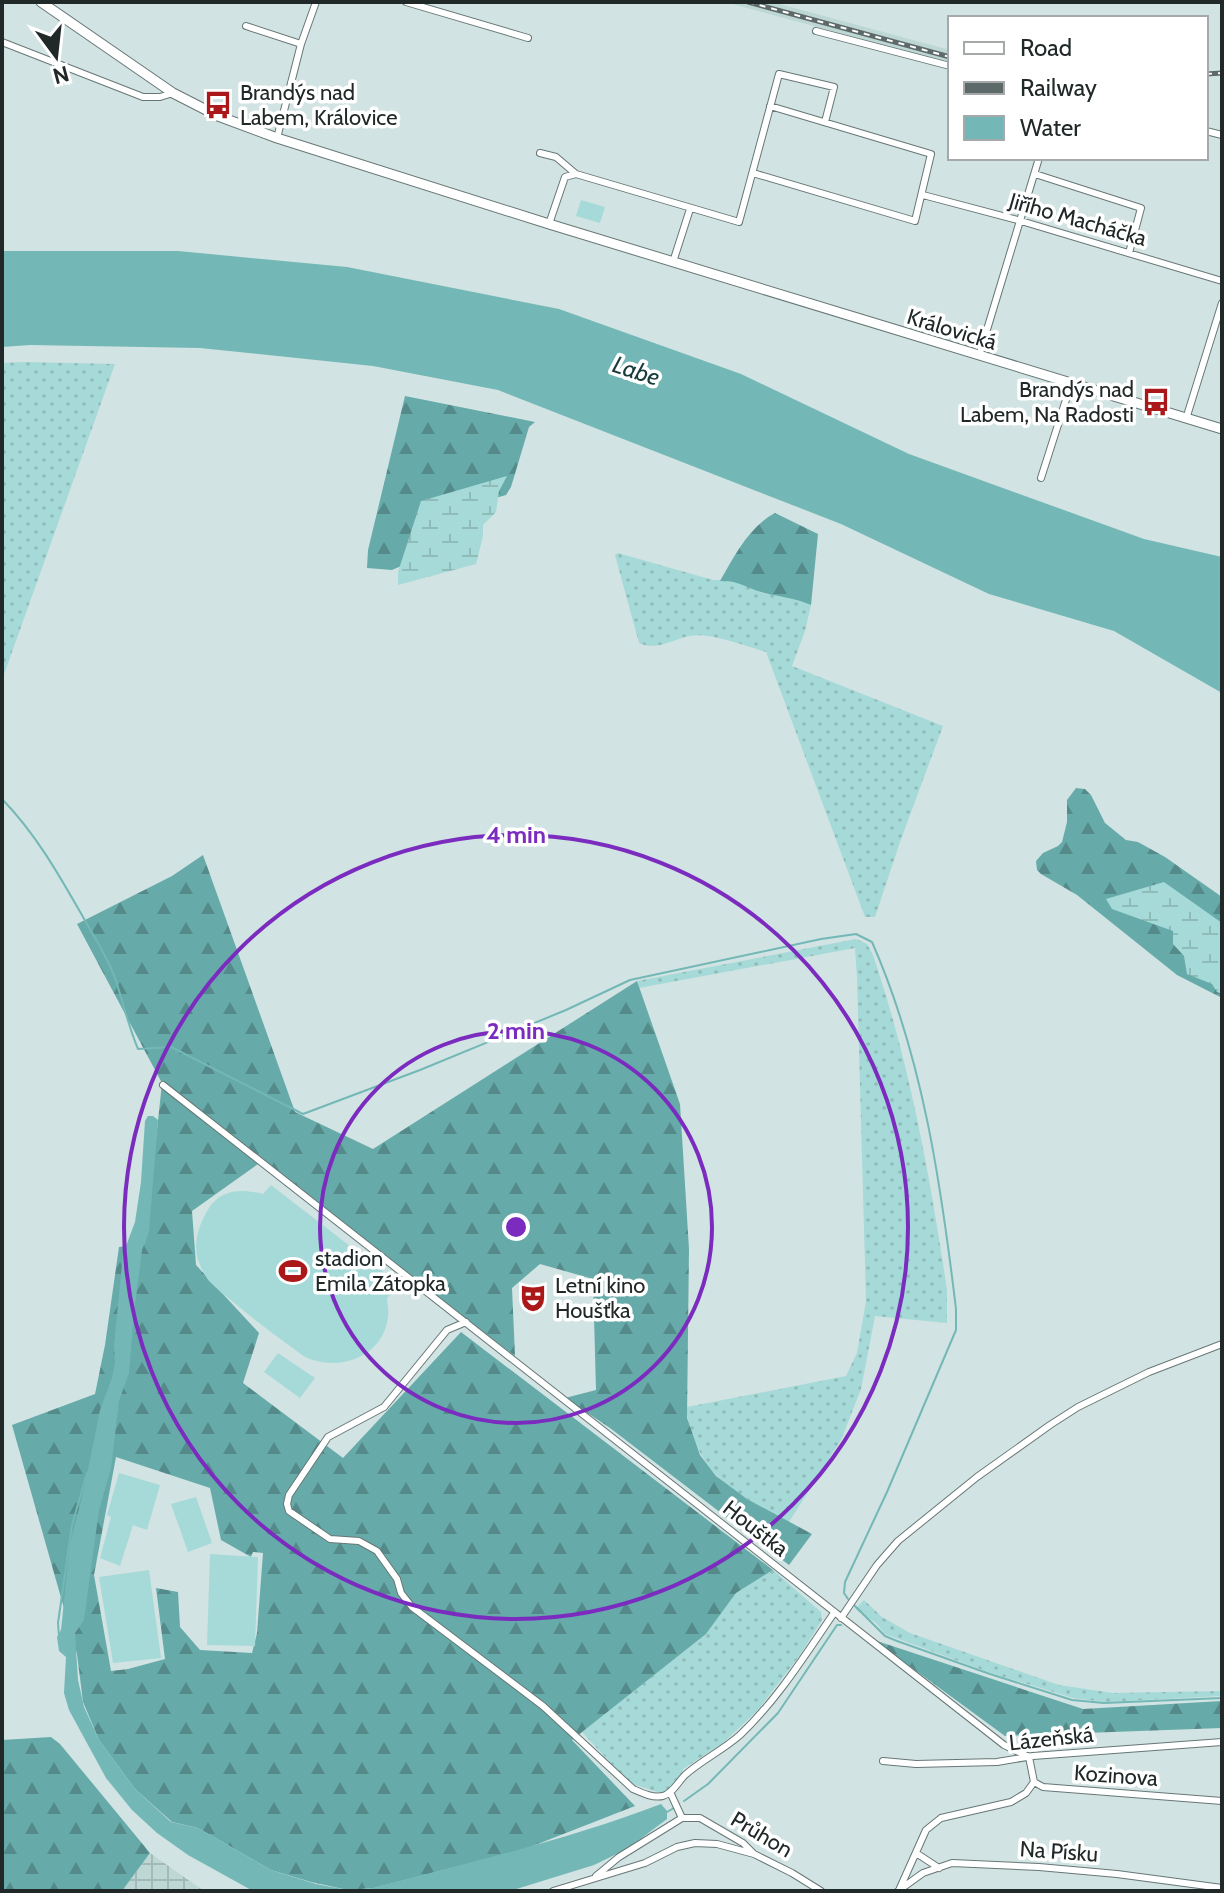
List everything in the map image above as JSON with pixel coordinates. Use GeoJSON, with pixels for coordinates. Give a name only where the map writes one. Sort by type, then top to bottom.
{"type":"FeatureCollection","features":[{"type":"Feature","properties":{"kind":"main road","name":"Královická"},"geometry":{"type":"LineString","coordinates":[[41,2],[173,93],[218,116],[277,138],[1222,429]]}},
{"type":"Feature","properties":{"kind":"street"},"geometry":{"type":"LineString","coordinates":[[277,138],[301,44],[316,2]]}},
{"type":"Feature","properties":{"kind":"street"},"geometry":{"type":"LineString","coordinates":[[406,2],[528,38]]}},
{"type":"Feature","properties":{"kind":"street"},"geometry":{"type":"LineString","coordinates":[[246,26],[301,44]]}},
{"type":"Feature","properties":{"kind":"street"},"geometry":{"type":"LineString","coordinates":[[816,31],[948,65]]}},
{"type":"Feature","properties":{"kind":"street","name":"Královická"},"geometry":{"type":"LineString","coordinates":[[2,42],[143,97],[173,93]]}},
{"type":"Feature","properties":{"kind":"street"},"geometry":{"type":"LineString","coordinates":[[540,153],[556,157],[576,174],[739,222],[779,74],[834,87],[825,122]]}},
{"type":"Feature","properties":{"kind":"street"},"geometry":{"type":"LineString","coordinates":[[753,173],[915,221],[923,195],[931,154],[770,106]]}},
{"type":"Feature","properties":{"kind":"street"},"geometry":{"type":"LineString","coordinates":[[979,356],[1038,160]]}},
{"type":"Feature","properties":{"kind":"street"},"geometry":{"type":"LineString","coordinates":[[549,224],[565,177],[576,174]]}},
{"type":"Feature","properties":{"kind":"street"},"geometry":{"type":"LineString","coordinates":[[1035,174],[1141,208],[1129,253]]}},
{"type":"Feature","properties":{"kind":"street","name":"Jiřího Macháčka"},"geometry":{"type":"LineString","coordinates":[[923,195],[1222,281]]}},
{"type":"Feature","properties":{"kind":"street"},"geometry":{"type":"LineString","coordinates":[[673,262],[690,209]]}},
{"type":"Feature","properties":{"kind":"street"},"geometry":{"type":"LineString","coordinates":[[1186,419],[1222,303]]}},
{"type":"Feature","properties":{"kind":"street"},"geometry":{"type":"LineString","coordinates":[[1041,478],[1071,384]]}},
{"type":"Feature","properties":{"kind":"street","name":"Houštka"},"geometry":{"type":"LineString","coordinates":[[163,1085],[1004,1745],[1029,1757]]}},
{"type":"Feature","properties":{"kind":"street"},"geometry":{"type":"LineString","coordinates":[[466,1322],[447,1330],[384,1407],[328,1437],[289,1495],[289,1511],[324,1537],[336,1541],[359,1541],[377,1551],[412,1607],[543,1706],[633,1789],[648,1795],[663,1796],[684,1776],[739,1736],[802,1662],[834,1613]]}},
{"type":"Feature","properties":{"kind":"street"},"geometry":{"type":"LineString","coordinates":[[841,1618],[877,1565],[898,1541],[1025,1442],[1078,1407],[1149,1372],[1222,1344]]}},
{"type":"Feature","properties":{"kind":"street","name":"Lázeňská"},"geometry":{"type":"LineString","coordinates":[[883,1761],[916,1764],[997,1762],[1222,1742]]}},
{"type":"Feature","properties":{"kind":"street"},"geometry":{"type":"LineString","coordinates":[[1029,1757],[1034,1782]]}},
{"type":"Feature","properties":{"kind":"street","name":"Kozinova"},"geometry":{"type":"LineString","coordinates":[[1034,1782],[1043,1787],[1222,1801]]}},
{"type":"Feature","properties":{"kind":"street","name":"Na Písku"},"geometry":{"type":"LineString","coordinates":[[899,1890],[926,1830],[941,1818],[1011,1802],[1026,1793],[1034,1782]]}},
{"type":"Feature","properties":{"kind":"street"},"geometry":{"type":"LineString","coordinates":[[591,1880],[619,1857],[682,1818],[670,1792]]}},
{"type":"Feature","properties":{"kind":"street","name":"Průhon"},"geometry":{"type":"LineString","coordinates":[[682,1818],[700,1818],[743,1843],[754,1854],[821,1891]]}},
{"type":"Feature","properties":{"kind":"street"},"geometry":{"type":"LineString","coordinates":[[553,1891],[645,1863],[677,1847],[695,1843],[717,1844],[754,1854]]}},
{"type":"Feature","properties":{"kind":"street"},"geometry":{"type":"LineString","coordinates":[[916,1853],[939,1868]]}},
{"type":"Feature","properties":{"kind":"street","name":"Na Písku"},"geometry":{"type":"LineString","coordinates":[[899,1890],[923,1873],[952,1863],[1117,1874],[1222,1888]]}},
{"type":"Feature","properties":{"kind":"shaded area"},"geometry":{"type":"Polygon","coordinates":[[[725,2],[772,2],[948,49],[948,62],[725,2]]]}},
{"type":"Feature","properties":{"kind":"shaded area"},"geometry":{"type":"Polygon","coordinates":[[[150,1853],[204,1891],[122,1891],[150,1853]]]}},
{"type":"Feature","properties":{"kind":"green space"},"geometry":{"type":"Polygon","coordinates":[[[581,200],[605,207],[600,223],[576,216],[581,200]]]}},
{"type":"Feature","properties":{"kind":"green space"},"geometry":{"type":"Polygon","coordinates":[[[2,363],[115,364],[2,680],[2,363]]]}},
{"type":"Feature","properties":{"kind":"green space"},"geometry":{"type":"Polygon","coordinates":[[[405,396],[535,422],[529,427],[506,495],[454,510],[415,560],[392,570],[367,568],[368,550],[405,396]]]}},
{"type":"Feature","properties":{"kind":"green space"},"geometry":{"type":"Polygon","coordinates":[[[507,476],[499,491],[496,512],[483,525],[476,564],[398,585],[398,572],[421,501],[507,476]]]}},
{"type":"Feature","properties":{"kind":"green space"},"geometry":{"type":"Polygon","coordinates":[[[775,513],[818,534],[811,605],[720,581],[750,534],[775,513]]]}},
{"type":"Feature","properties":{"kind":"green space"},"geometry":{"type":"Polygon","coordinates":[[[618,553],[713,580],[731,580],[759,592],[801,600],[811,605],[792,666],[943,726],[875,917],[865,917],[766,652],[728,640],[697,635],[658,645],[639,643],[615,555],[618,553]]]}},
{"type":"Feature","properties":{"kind":"green space"},"geometry":{"type":"Polygon","coordinates":[[[1076,788],[1085,789],[1091,795],[1105,823],[1126,840],[1138,842],[1165,857],[1222,897],[1222,998],[1177,975],[1077,895],[1037,870],[1036,861],[1043,853],[1062,842],[1067,822],[1067,800],[1076,788]]]}},
{"type":"Feature","properties":{"kind":"green space"},"geometry":{"type":"Polygon","coordinates":[[[203,855],[295,1112],[373,1149],[637,981],[680,1104],[689,1249],[687,1418],[700,1455],[716,1476],[747,1499],[812,1534],[789,1565],[610,1428],[565,1398],[596,1390],[593,1279],[540,1264],[512,1288],[515,1356],[258,1164],[192,1211],[196,1265],[259,1333],[243,1383],[343,1458],[461,1332],[773,1570],[736,1593],[706,1634],[572,1740],[635,1806],[525,1849],[374,1888],[348,1890],[271,1870],[198,1828],[172,1822],[135,1789],[99,1740],[83,1702],[77,1654],[12,1425],[95,1394],[119,1247],[145,1243],[162,1083],[77,924],[172,876],[203,855]],[[116,1457],[94,1575],[111,1671],[165,1659],[156,1588],[178,1592],[180,1627],[200,1650],[252,1653],[257,1633],[263,1553],[253,1552],[251,1557],[221,1540],[210,1488],[116,1457]]]}},
{"type":"Feature","properties":{"kind":"green space"},"geometry":{"type":"Polygon","coordinates":[[[1164,882],[1222,923],[1222,994],[1212,984],[1187,974],[1184,956],[1173,944],[1173,931],[1112,909],[1106,899],[1164,882]]]}},
{"type":"Feature","properties":{"kind":"green space"},"geometry":{"type":"Polygon","coordinates":[[[856,939],[867,944],[873,955],[908,1079],[926,1163],[947,1290],[947,1323],[875,1316],[861,1389],[841,1440],[789,1522],[732,1489],[709,1467],[693,1437],[687,1407],[846,1376],[857,1353],[866,1301],[855,948],[639,988],[637,981],[856,939]]]}},
{"type":"Feature","properties":{"kind":"green space","name":"stadion Emila Zátopka"},"geometry":{"type":"Polygon","coordinates":[[[271,1185],[399,1284],[387,1298],[385,1330],[371,1350],[360,1357],[336,1363],[305,1357],[223,1294],[203,1271],[197,1258],[196,1243],[202,1221],[214,1201],[233,1192],[263,1194],[271,1185]]]}},
{"type":"Feature","properties":{"kind":"green space"},"geometry":{"type":"Polygon","coordinates":[[[278,1353],[315,1378],[300,1398],[264,1372],[278,1353]]]}},
{"type":"Feature","properties":{"kind":"green space"},"geometry":{"type":"Polygon","coordinates":[[[119,1473],[160,1485],[147,1530],[133,1525],[120,1566],[100,1558],[111,1517],[107,1515],[119,1473]]]}},
{"type":"Feature","properties":{"kind":"green space"},"geometry":{"type":"Polygon","coordinates":[[[196,1497],[212,1543],[188,1552],[171,1504],[196,1497]]]}},
{"type":"Feature","properties":{"kind":"green space"},"geometry":{"type":"Polygon","coordinates":[[[210,1554],[258,1557],[255,1646],[207,1645],[210,1554]]]}},
{"type":"Feature","properties":{"kind":"green space"},"geometry":{"type":"Polygon","coordinates":[[[149,1570],[161,1658],[113,1663],[99,1577],[149,1570]]]}},
{"type":"Feature","properties":{"kind":"green space"},"geometry":{"type":"Polygon","coordinates":[[[773,1570],[821,1612],[822,1620],[800,1655],[758,1710],[723,1743],[683,1769],[673,1797],[629,1783],[582,1732],[706,1634],[736,1593],[773,1570]]]}},
{"type":"Feature","properties":{"kind":"green space"},"geometry":{"type":"Polygon","coordinates":[[[864,1600],[882,1617],[910,1633],[1059,1685],[1113,1693],[1222,1691],[1222,1696],[1105,1702],[1073,1698],[991,1673],[885,1634],[876,1623],[855,1609],[864,1600]]]}},
{"type":"Feature","properties":{"kind":"green space"},"geometry":{"type":"Polygon","coordinates":[[[874,1640],[1083,1709],[1222,1701],[1222,1728],[1005,1736],[874,1640]]]}},
{"type":"Feature","properties":{"kind":"green space"},"geometry":{"type":"Polygon","coordinates":[[[51,1737],[150,1853],[122,1891],[2,1891],[2,1740],[51,1737]]]}},
{"type":"Feature","properties":{"kind":"water","name":"Labe"},"geometry":{"type":"Polygon","coordinates":[[[2,251],[178,251],[347,267],[559,309],[741,374],[909,454],[1144,539],[1222,557],[1222,693],[1114,631],[989,594],[841,524],[498,390],[373,366],[200,348],[2,347],[2,251]]]}},
{"type":"Feature","properties":{"kind":"water"},"geometry":{"type":"Polygon","coordinates":[[[148,1116],[158,1120],[149,1232],[142,1250],[129,1373],[119,1401],[111,1468],[99,1510],[84,1620],[75,1633],[78,1680],[84,1707],[99,1740],[135,1789],[171,1822],[198,1828],[271,1870],[316,1884],[348,1890],[374,1888],[554,1840],[661,1804],[667,1811],[667,1819],[627,1849],[594,1865],[510,1891],[253,1891],[188,1855],[157,1833],[132,1810],[106,1778],[69,1710],[64,1693],[66,1657],[59,1651],[57,1637],[61,1630],[70,1544],[100,1410],[115,1363],[123,1254],[135,1222],[148,1116]]]}},
{"type":"Feature","properties":{"kind":"waterway"},"geometry":{"type":"LineString","coordinates":[[2,799],[46,855],[104,954],[138,1049],[171,1047],[303,1114],[420,1070],[630,980],[821,939],[856,934],[872,942],[905,1031],[928,1122],[950,1262],[956,1330],[845,1582],[844,1593],[848,1599]]}},
{"type":"Feature","properties":{"kind":"waterway"},"geometry":{"type":"LineString","coordinates":[[59,1636],[58,1623],[72,1525],[87,1473]]}},
{"type":"Feature","properties":{"kind":"waterway"},"geometry":{"type":"LineString","coordinates":[[855,1606],[885,1636],[1072,1700],[1104,1703],[1222,1698]]}},
{"type":"Feature","properties":{"kind":"waterway"},"geometry":{"type":"LineString","coordinates":[[684,1801],[708,1784],[778,1713],[837,1625],[841,1625]]}},
{"type":"Feature","properties":{"kind":"waterway"},"geometry":{"type":"LineString","coordinates":[[667,1812],[674,1808]]}},
{"type":"Feature","properties":{"kind":"railway"},"geometry":{"type":"LineString","coordinates":[[748,2],[948,56]]}},
{"type":"Feature","properties":{"kind":"railway"},"geometry":{"type":"LineString","coordinates":[[1208,74],[1222,73]]}},
{"type":"Feature","properties":{"kind":"place","name":"Brandýs nad Labem, Královice"},"geometry":{"type":"Point","coordinates":[218,105]}},
{"type":"Feature","properties":{"kind":"place","name":"Brandýs nad Labem, Na Radosti"},"geometry":{"type":"Point","coordinates":[1156,402]}},
{"type":"Feature","properties":{"kind":"place","name":"stadion Emila Zátopka"},"geometry":{"type":"Point","coordinates":[293,1271]}},
{"type":"Feature","properties":{"kind":"place","name":"Letní kino Houšťka"},"geometry":{"type":"Point","coordinates":[533,1298]}}]}
